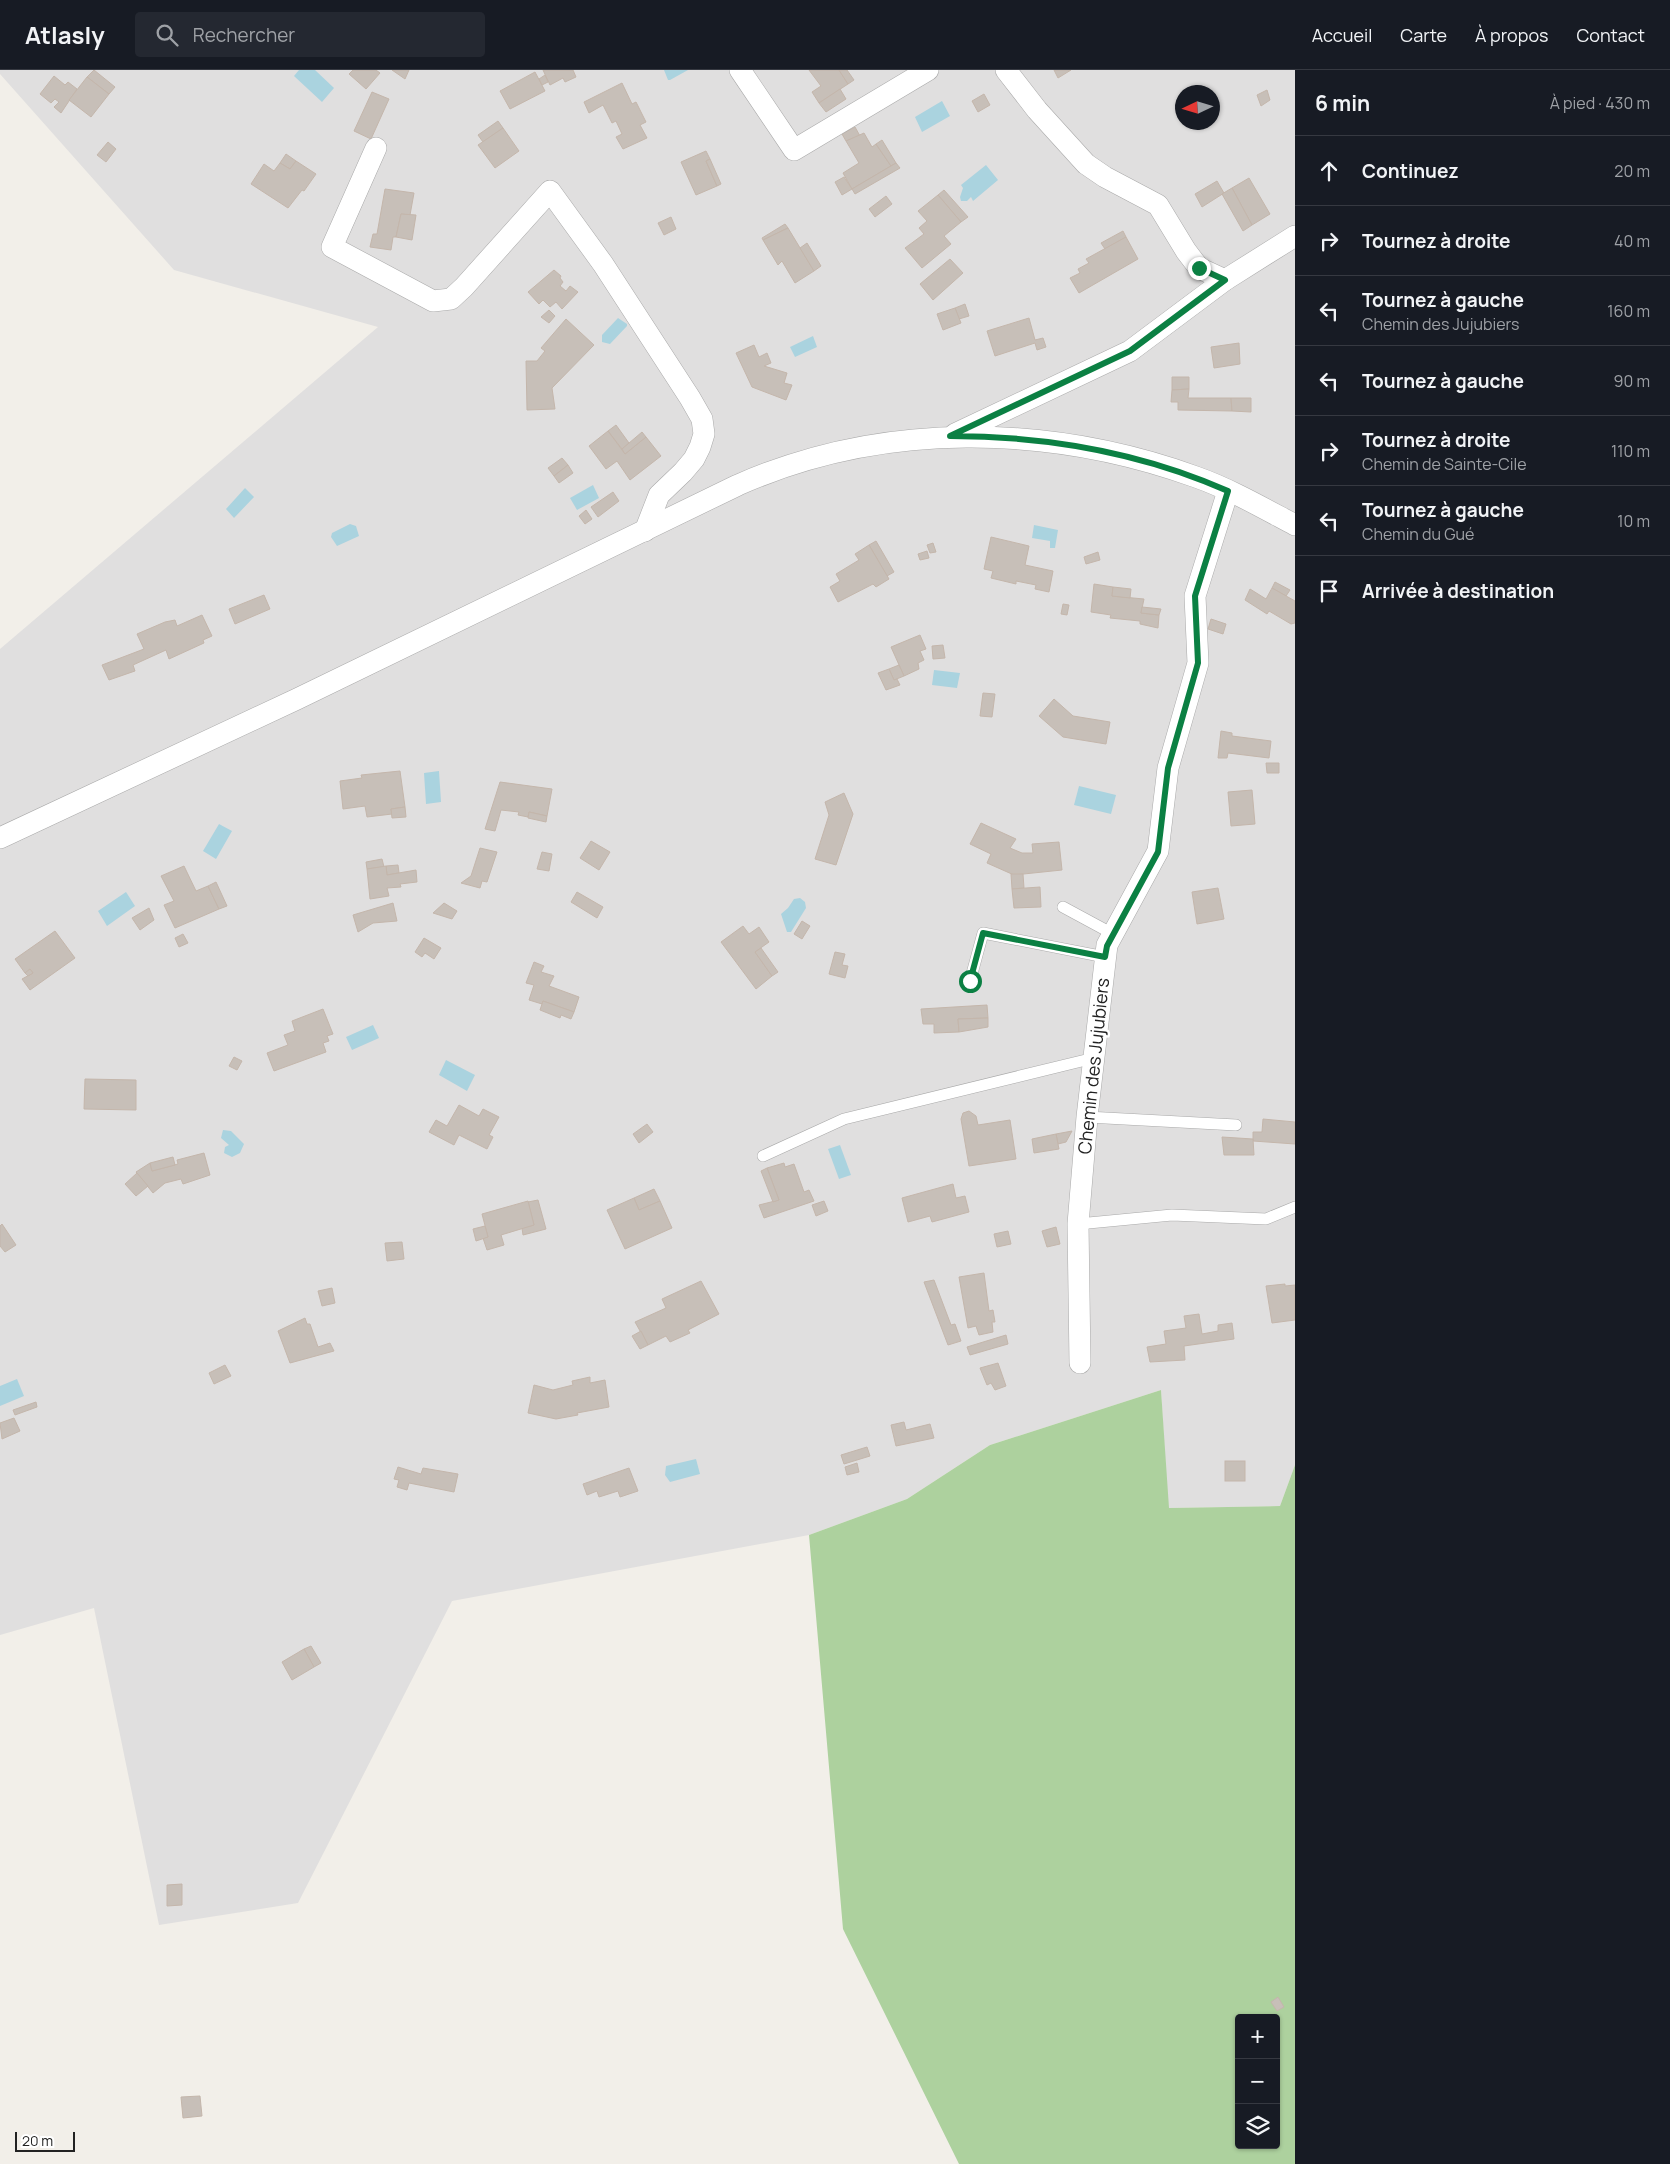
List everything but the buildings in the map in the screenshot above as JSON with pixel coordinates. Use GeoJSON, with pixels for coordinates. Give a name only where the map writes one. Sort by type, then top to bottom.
{"type":"FeatureCollection","features":[{"type":"Feature","properties":{"kind":"street"},"geometry":{"type":"LineString","coordinates":[[740,70],[794,150],[928,70]]}},
{"type":"Feature","properties":{"kind":"street"},"geometry":{"type":"LineString","coordinates":[[1006,70],[1043,117],[1086,164],[1131,192],[1158,205],[1199,268],[1225,280]]}},
{"type":"Feature","properties":{"kind":"street"},"geometry":{"type":"LineString","coordinates":[[376,148],[332,247],[433,301],[450,299],[464,287],[550,191],[603,264],[702,419],[704,434],[694,459],[659,495],[645,531]]}},
{"type":"Feature","properties":{"kind":"street"},"geometry":{"type":"LineString","coordinates":[[950,436],[1130,351],[1225,280],[1295,236]]}},
{"type":"Feature","properties":{"kind":"street"},"geometry":{"type":"LineString","coordinates":[[0,838],[738,485],[775,470],[840,451],[908,440],[950,436],[990,436],[1068,445],[1116,453],[1190,475],[1228,491],[1295,525]]}},
{"type":"Feature","properties":{"kind":"street","name":"Chemin des Jujubiers"},"geometry":{"type":"LineString","coordinates":[[1080,1363],[1078,1224],[1087,1117],[1105,957],[1107,946],[1113,934],[1158,852],[1168,768],[1198,663],[1195,596],[1228,491]]}},
{"type":"Feature","properties":{"kind":"lane"},"geometry":{"type":"LineString","coordinates":[[1063,907],[1113,934]]}},
{"type":"Feature","properties":{"kind":"lane"},"geometry":{"type":"LineString","coordinates":[[970,981],[983,933],[1105,957]]}},
{"type":"Feature","properties":{"kind":"lane"},"geometry":{"type":"LineString","coordinates":[[763,1156],[844,1119],[1094,1058]]}},
{"type":"Feature","properties":{"kind":"lane"},"geometry":{"type":"LineString","coordinates":[[1087,1117],[1236,1125]]}},
{"type":"Feature","properties":{"kind":"lane"},"geometry":{"type":"LineString","coordinates":[[1078,1224],[1172,1215],[1266,1219],[1295,1207]]}},
{"type":"Feature","properties":{"kind":"shaded area"},"geometry":{"type":"Polygon","coordinates":[[[0,70],[1295,70],[1295,1465],[1280,1506],[1168,1508],[1161,1390],[990,1445],[907,1499],[809,1535],[452,1601],[298,1903],[159,1925],[94,1608],[0,1635],[0,649],[378,327],[174,270],[0,74],[0,70]]]}},
{"type":"Feature","properties":{"kind":"green space"},"geometry":{"type":"Polygon","coordinates":[[[1161,1390],[1169,1508],[1280,1506],[1295,1465],[1295,2164],[959,2164],[843,1929],[809,1535],[907,1499],[990,1445],[1161,1390]]]}},
{"type":"Feature","properties":{"kind":"water"},"geometry":{"type":"Polygon","coordinates":[[[299,70],[315,70],[334,88],[322,102],[294,76],[299,70]]]}},
{"type":"Feature","properties":{"kind":"water"},"geometry":{"type":"Polygon","coordinates":[[[664,70],[688,70],[668,80],[664,70]]]}},
{"type":"Feature","properties":{"kind":"water"},"geometry":{"type":"Polygon","coordinates":[[[942,101],[950,116],[922,132],[915,117],[942,101]]]}},
{"type":"Feature","properties":{"kind":"water"},"geometry":{"type":"Polygon","coordinates":[[[986,165],[998,180],[973,201],[971,197],[967,201],[961,201],[960,197],[963,188],[961,185],[986,165]]]}},
{"type":"Feature","properties":{"kind":"water"},"geometry":{"type":"Polygon","coordinates":[[[618,318],[627,326],[610,344],[602,342],[602,335],[618,318]]]}},
{"type":"Feature","properties":{"kind":"water"},"geometry":{"type":"Polygon","coordinates":[[[813,336],[817,347],[795,357],[790,347],[813,336]]]}},
{"type":"Feature","properties":{"kind":"water"},"geometry":{"type":"Polygon","coordinates":[[[593,485],[599,498],[577,510],[570,498],[593,485]]]}},
{"type":"Feature","properties":{"kind":"water"},"geometry":{"type":"Polygon","coordinates":[[[245,488],[254,497],[234,518],[226,509],[245,488]]]}},
{"type":"Feature","properties":{"kind":"water"},"geometry":{"type":"Polygon","coordinates":[[[350,524],[356,526],[359,536],[337,546],[331,537],[332,533],[350,524]]]}},
{"type":"Feature","properties":{"kind":"water"},"geometry":{"type":"Polygon","coordinates":[[[1034,525],[1058,530],[1055,548],[1050,548],[1050,541],[1032,538],[1034,525]]]}},
{"type":"Feature","properties":{"kind":"water"},"geometry":{"type":"Polygon","coordinates":[[[934,670],[960,673],[957,688],[932,685],[934,670]]]}},
{"type":"Feature","properties":{"kind":"water"},"geometry":{"type":"Polygon","coordinates":[[[439,771],[441,802],[426,804],[424,773],[439,771]]]}},
{"type":"Feature","properties":{"kind":"water"},"geometry":{"type":"Polygon","coordinates":[[[1079,786],[1116,795],[1111,814],[1074,805],[1079,786]]]}},
{"type":"Feature","properties":{"kind":"water"},"geometry":{"type":"Polygon","coordinates":[[[219,824],[232,831],[216,859],[203,851],[219,824]]]}},
{"type":"Feature","properties":{"kind":"water"},"geometry":{"type":"Polygon","coordinates":[[[126,892],[135,906],[107,926],[98,911],[126,892]]]}},
{"type":"Feature","properties":{"kind":"water"},"geometry":{"type":"Polygon","coordinates":[[[800,898],[805,902],[806,908],[791,932],[787,932],[781,914],[794,899],[800,898]]]}},
{"type":"Feature","properties":{"kind":"water"},"geometry":{"type":"Polygon","coordinates":[[[373,1025],[379,1038],[352,1050],[346,1037],[373,1025]]]}},
{"type":"Feature","properties":{"kind":"water"},"geometry":{"type":"Polygon","coordinates":[[[446,1060],[475,1075],[467,1091],[439,1075],[446,1060]]]}},
{"type":"Feature","properties":{"kind":"water"},"geometry":{"type":"Polygon","coordinates":[[[223,1130],[231,1131],[244,1144],[240,1153],[232,1157],[224,1153],[225,1147],[229,1145],[221,1138],[223,1130]]]}},
{"type":"Feature","properties":{"kind":"water"},"geometry":{"type":"Polygon","coordinates":[[[840,1145],[851,1175],[839,1179],[828,1149],[840,1145]]]}},
{"type":"Feature","properties":{"kind":"water"},"geometry":{"type":"Polygon","coordinates":[[[17,1379],[24,1396],[0,1406],[0,1386],[17,1379]]]}},
{"type":"Feature","properties":{"kind":"water"},"geometry":{"type":"Polygon","coordinates":[[[696,1459],[700,1474],[670,1482],[665,1475],[666,1466],[696,1459]]]}},
{"type":"Feature","properties":{"kind":"route"},"geometry":{"type":"LineString","coordinates":[[970,981],[983,933],[1105,957],[1107,946],[1158,852],[1168,768],[1198,663],[1195,596],[1228,491],[1157,464],[1116,453],[1068,445],[990,436],[950,436],[1130,351],[1225,280],[1199,268]]}}]}
